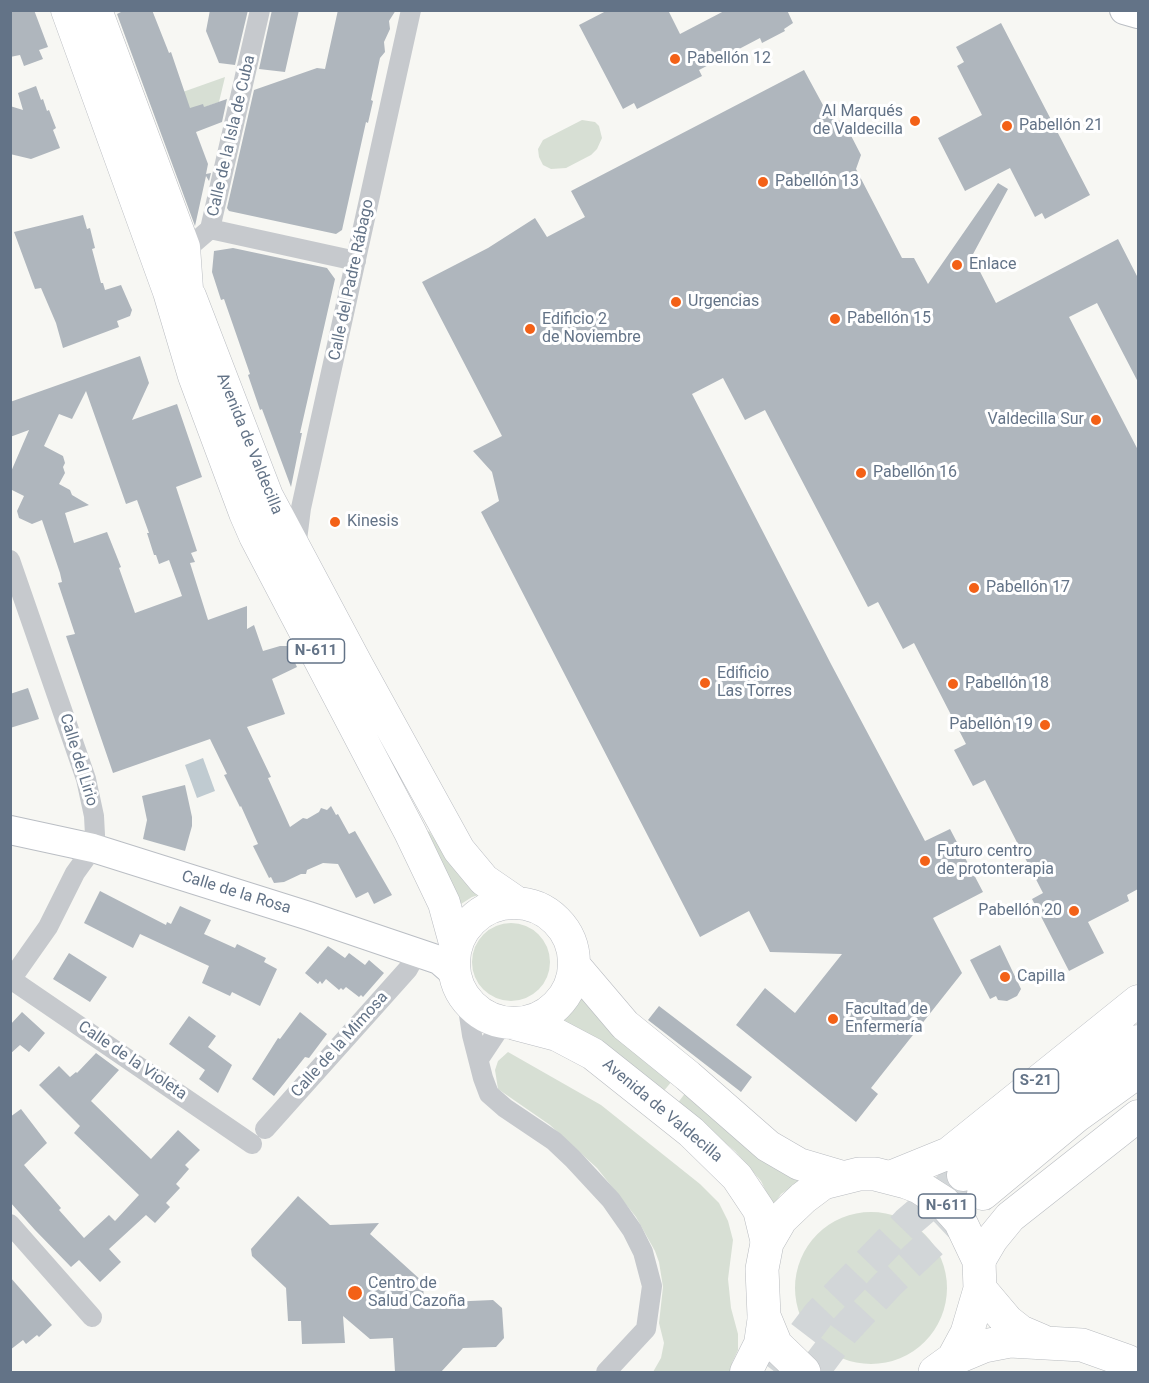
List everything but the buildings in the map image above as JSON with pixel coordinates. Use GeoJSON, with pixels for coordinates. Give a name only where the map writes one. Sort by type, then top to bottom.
{"type":"FeatureCollection","features":[{"type":"Feature","properties":{"kind":"highway","name":"N-611"},"geometry":{"type":"LineString","coordinates":[[804,1372],[776,1345],[764,1317],[762,1269],[767,1243],[781,1220],[803,1198],[824,1183],[843,1176],[867,1174],[890,1177],[919,1187],[944,1203],[960,1221],[970,1240],[979,1275],[1007,1321],[1021,1332],[1048,1343]]}},
{"type":"Feature","properties":{"kind":"highway","name":"N-611"},"geometry":{"type":"LineString","coordinates":[[944,1366],[967,1333],[979,1275]]}},
{"type":"Feature","properties":{"kind":"highway","name":"N-611"},"geometry":{"type":"LineString","coordinates":[[944,1366],[984,1346],[1010,1341],[1090,1347],[1138,1367]]}},
{"type":"Feature","properties":{"kind":"main road","name":"Avenida de Valdecilla"},"geometry":{"type":"LineString","coordinates":[[53,10],[151,274],[194,376]]}},
{"type":"Feature","properties":{"kind":"main road","name":"Avenida de Valdecilla"},"geometry":{"type":"LineString","coordinates":[[67,10],[169,292],[194,376],[227,469],[255,536],[410,832],[444,903],[455,958]]}},
{"type":"Feature","properties":{"kind":"main road","name":"Avenida de Valdecilla"},"geometry":{"type":"LineString","coordinates":[[82,10],[267,496],[459,850],[484,880],[516,902]]}},
{"type":"Feature","properties":{"kind":"main road"},"geometry":{"type":"LineString","coordinates":[[96,10],[183,247],[187,289]]}},
{"type":"Feature","properties":{"kind":"main road"},"geometry":{"type":"LineString","coordinates":[[516,902],[534,906],[549,914],[565,931],[572,947],[574,965],[573,978],[564,997],[554,1008],[535,1020],[509,1024],[480,1013],[467,1002],[459,989],[455,958],[463,930],[476,916],[493,906],[516,902]]}},
{"type":"Feature","properties":{"kind":"main road"},"geometry":{"type":"LineString","coordinates":[[574,965],[625,1025],[768,1146],[799,1164],[843,1176]]}},
{"type":"Feature","properties":{"kind":"main road","name":"S-21"},"geometry":{"type":"LineString","coordinates":[[890,1177],[948,1153],[1138,1001]]}},
{"type":"Feature","properties":{"kind":"main road","name":"Avenida de Valdecilla"},"geometry":{"type":"LineString","coordinates":[[509,1024],[557,1035],[593,1054],[691,1132],[737,1177],[759,1210],[767,1243]]}},
{"type":"Feature","properties":{"kind":"main road","name":"S-21"},"geometry":{"type":"LineString","coordinates":[[1138,1041],[973,1184],[1077,1116],[1138,1072]]}},
{"type":"Feature","properties":{"kind":"main road"},"geometry":{"type":"LineString","coordinates":[[979,1275],[992,1239],[1010,1217],[1138,1116]]}},
{"type":"Feature","properties":{"kind":"main road"},"geometry":{"type":"LineString","coordinates":[[746,1372],[760,1344],[764,1317]]}},
{"type":"Feature","properties":{"kind":"street","name":"Calle de la Isla de Cuba"},"geometry":{"type":"LineString","coordinates":[[183,247],[195,242],[210,229],[260,10]]}},
{"type":"Feature","properties":{"kind":"street","name":"Calle del Padre Rábago"},"geometry":{"type":"LineString","coordinates":[[296,551],[301,508],[411,10]]}},
{"type":"Feature","properties":{"kind":"street"},"geometry":{"type":"LineString","coordinates":[[1124,10],[1138,14]]}},
{"type":"Feature","properties":{"kind":"street"},"geometry":{"type":"LineString","coordinates":[[210,229],[356,261]]}},
{"type":"Feature","properties":{"kind":"street","name":"Calle del Lirio"},"geometry":{"type":"LineString","coordinates":[[10,560],[86,779],[94,816],[93,848]]}},
{"type":"Feature","properties":{"kind":"street","name":"Calle de la Rosa"},"geometry":{"type":"LineString","coordinates":[[10,830],[93,848],[396,944],[439,960],[455,958]]}},
{"type":"Feature","properties":{"kind":"street"},"geometry":{"type":"LineString","coordinates":[[11,980],[48,927],[75,873],[93,848]]}},
{"type":"Feature","properties":{"kind":"street","name":"Calle de la Mimosa"},"geometry":{"type":"LineString","coordinates":[[266,1129],[408,969],[413,960]]}},
{"type":"Feature","properties":{"kind":"street","name":"Calle de la Violeta"},"geometry":{"type":"LineString","coordinates":[[11,980],[252,1144]]}},
{"type":"Feature","properties":{"kind":"street"},"geometry":{"type":"LineString","coordinates":[[467,1002],[472,1035],[489,1094],[505,1108],[554,1141],[573,1159],[611,1200],[632,1230],[643,1252],[652,1286],[646,1329],[606,1372]]}},
{"type":"Feature","properties":{"kind":"street"},"geometry":{"type":"LineString","coordinates":[[479,1059],[509,1024]]}},
{"type":"Feature","properties":{"kind":"street"},"geometry":{"type":"LineString","coordinates":[[10,1224],[92,1317]]}},
{"type":"Feature","properties":{"kind":"shaded area"},"geometry":{"type":"Polygon","coordinates":[[[225,77],[219,102],[188,113],[180,93],[225,77]]]}},
{"type":"Feature","properties":{"kind":"shaded area"},"geometry":{"type":"Polygon","coordinates":[[[582,120],[595,122],[599,126],[602,138],[597,149],[591,155],[566,168],[551,169],[543,165],[538,149],[543,140],[582,120]]]}},
{"type":"Feature","properties":{"kind":"shaded area"},"geometry":{"type":"Polygon","coordinates":[[[203,758],[215,791],[197,798],[185,765],[203,758]]]}},
{"type":"Feature","properties":{"kind":"shaded area"},"geometry":{"type":"Polygon","coordinates":[[[429,831],[451,864],[479,895],[458,906],[424,834],[429,831]]]}},
{"type":"Feature","properties":{"kind":"shaded area"},"geometry":{"type":"Polygon","coordinates":[[[503,923],[519,923],[533,929],[544,940],[550,954],[550,970],[544,984],[533,995],[519,1001],[503,1001],[489,995],[478,984],[472,970],[472,954],[478,940],[489,929],[503,923]]]}},
{"type":"Feature","properties":{"kind":"shaded area"},"geometry":{"type":"Polygon","coordinates":[[[580,996],[611,1032],[672,1081],[663,1092],[560,1024],[571,1012],[580,996]]]}},
{"type":"Feature","properties":{"kind":"shaded area"},"geometry":{"type":"Polygon","coordinates":[[[508,1052],[601,1105],[700,1184],[719,1203],[728,1221],[733,1240],[728,1279],[731,1308],[738,1334],[738,1350],[732,1363],[735,1367],[731,1372],[653,1372],[661,1358],[664,1343],[659,1323],[663,1287],[655,1251],[636,1217],[597,1168],[550,1125],[498,1089],[495,1070],[498,1061],[508,1052]]]}},
{"type":"Feature","properties":{"kind":"shaded area"},"geometry":{"type":"Polygon","coordinates":[[[686,1092],[801,1181],[781,1194],[773,1206],[761,1181],[735,1151],[677,1104],[686,1092]]]}},
{"type":"Feature","properties":{"kind":"shaded area"},"geometry":{"type":"Polygon","coordinates":[[[871,1212],[900,1217],[925,1234],[942,1259],[947,1288],[942,1317],[925,1342],[900,1359],[871,1364],[842,1359],[817,1342],[800,1317],[795,1288],[800,1259],[817,1234],[842,1217],[871,1212]]]}},
{"type":"Feature","properties":{"kind":"tunnel"},"geometry":{"type":"LineString","coordinates":[[775,1372],[819,1314],[907,1223],[963,1175]]}},
{"type":"Feature","properties":{"kind":"tunnel"},"geometry":{"type":"LineString","coordinates":[[813,1372],[844,1331],[888,1284],[983,1194]]}},
{"type":"Feature","properties":{"kind":"place","name":"Pabellón 12"},"geometry":{"type":"Point","coordinates":[675,59]}},
{"type":"Feature","properties":{"kind":"place","name":"Al Marqués de Valdecilla"},"geometry":{"type":"Point","coordinates":[915,121]}},
{"type":"Feature","properties":{"kind":"place","name":"Pabellón 21"},"geometry":{"type":"Point","coordinates":[1007,126]}},
{"type":"Feature","properties":{"kind":"place","name":"Pabellón 13"},"geometry":{"type":"Point","coordinates":[763,182]}},
{"type":"Feature","properties":{"kind":"place","name":"Enlace"},"geometry":{"type":"Point","coordinates":[957,265]}},
{"type":"Feature","properties":{"kind":"place","name":"Urgencias"},"geometry":{"type":"Point","coordinates":[676,302]}},
{"type":"Feature","properties":{"kind":"place","name":"Pabellón 15"},"geometry":{"type":"Point","coordinates":[835,319]}},
{"type":"Feature","properties":{"kind":"place","name":"Edificio 2 de Noviembre"},"geometry":{"type":"Point","coordinates":[530,329]}},
{"type":"Feature","properties":{"kind":"place","name":"Valdecilla Sur"},"geometry":{"type":"Point","coordinates":[1096,420]}},
{"type":"Feature","properties":{"kind":"place","name":"Pabellón 16"},"geometry":{"type":"Point","coordinates":[861,473]}},
{"type":"Feature","properties":{"kind":"place","name":"Kinesis"},"geometry":{"type":"Point","coordinates":[335,522]}},
{"type":"Feature","properties":{"kind":"place","name":"Pabellón 17"},"geometry":{"type":"Point","coordinates":[974,588]}},
{"type":"Feature","properties":{"kind":"place","name":"Edificio Las Torres"},"geometry":{"type":"Point","coordinates":[705,683]}},
{"type":"Feature","properties":{"kind":"place","name":"Pabellón 18"},"geometry":{"type":"Point","coordinates":[953,684]}},
{"type":"Feature","properties":{"kind":"place","name":"Pabellón 19"},"geometry":{"type":"Point","coordinates":[1045,725]}},
{"type":"Feature","properties":{"kind":"place","name":"Futuro centro de protonterapia"},"geometry":{"type":"Point","coordinates":[925,861]}},
{"type":"Feature","properties":{"kind":"place","name":"Pabellón 20"},"geometry":{"type":"Point","coordinates":[1074,911]}},
{"type":"Feature","properties":{"kind":"place","name":"Capilla"},"geometry":{"type":"Point","coordinates":[1005,977]}},
{"type":"Feature","properties":{"kind":"place","name":"Facultad de Enfermería"},"geometry":{"type":"Point","coordinates":[833,1019]}},
{"type":"Feature","properties":{"kind":"place","name":"Centro de Salud Cazoña"},"geometry":{"type":"Point","coordinates":[355,1293]}}]}
